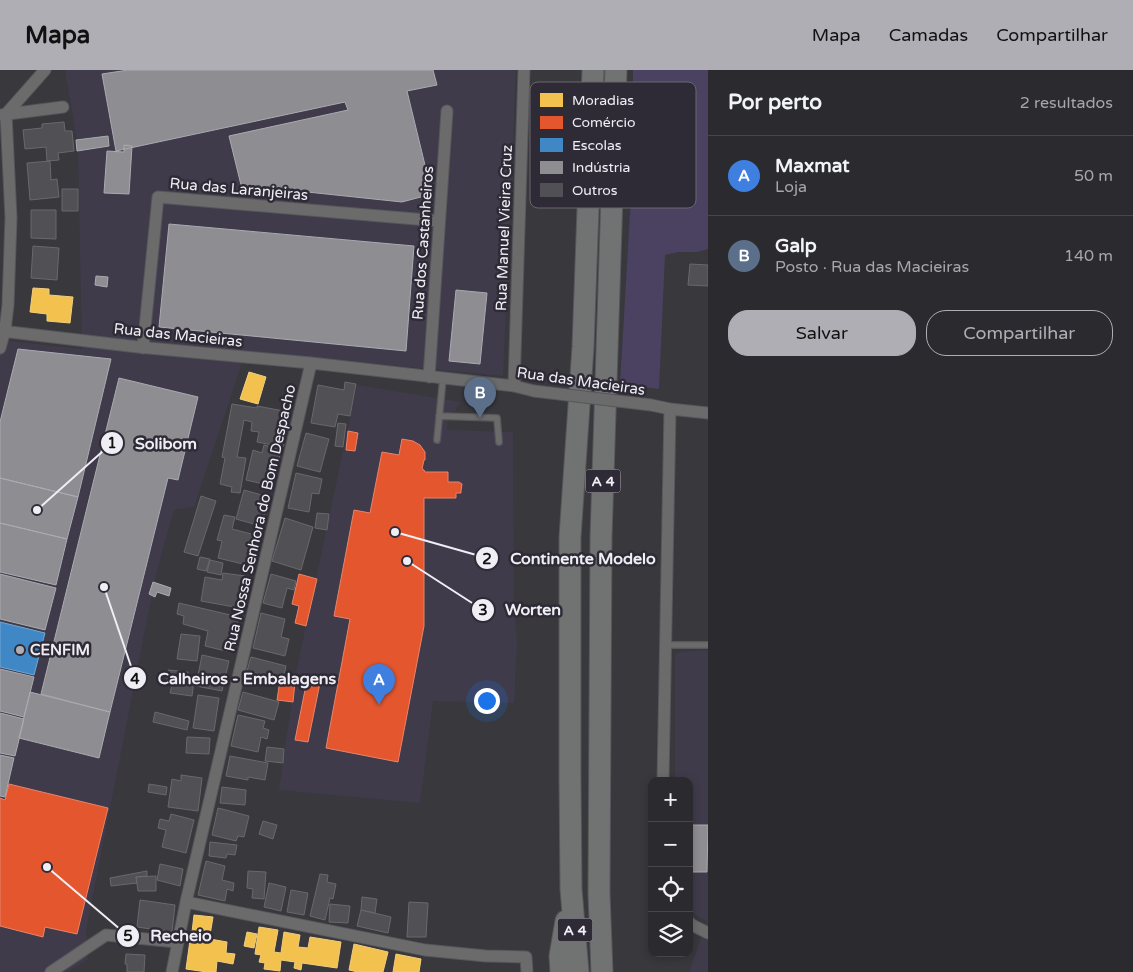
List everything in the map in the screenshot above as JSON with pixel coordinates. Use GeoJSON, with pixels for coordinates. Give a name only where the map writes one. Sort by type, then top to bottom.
{"type":"FeatureCollection","features":[{"type":"Feature","properties":{"kind":"highway","name":"A 4"},"geometry":{"type":"LineString","coordinates":[[578,972],[571,888],[570,537],[583,348],[588,208]]}},
{"type":"Feature","properties":{"kind":"highway","name":"A 4"},"geometry":{"type":"LineString","coordinates":[[602,972],[599,893],[602,538],[612,208]]}},
{"type":"Feature","properties":{"kind":"highway"},"geometry":{"type":"LineString","coordinates":[[561,972],[560,956],[571,888]]}},
{"type":"Feature","properties":{"kind":"street"},"geometry":{"type":"LineString","coordinates":[[0,348],[2,329],[8,305],[11,218],[3,115],[45,70]]}},
{"type":"Feature","properties":{"kind":"street","name":"Rua Manuel Vieira Cruz"},"geometry":{"type":"LineString","coordinates":[[514,386],[524,70]]}},
{"type":"Feature","properties":{"kind":"street"},"geometry":{"type":"LineString","coordinates":[[3,115],[63,106]]}},
{"type":"Feature","properties":{"kind":"street","name":"Rua dos Castanheiros"},"geometry":{"type":"LineString","coordinates":[[429,377],[447,110]]}},
{"type":"Feature","properties":{"kind":"street","name":"Rua das Laranjeiras"},"geometry":{"type":"LineString","coordinates":[[144,348],[158,197],[440,221]]}},
{"type":"Feature","properties":{"kind":"street","name":"Rua das Macieiras"},"geometry":{"type":"LineString","coordinates":[[2,329],[10,332],[144,348],[311,363],[514,386],[534,391],[708,413]]}},
{"type":"Feature","properties":{"kind":"street","name":"Rua Nossa Senhora do Bom Despacho"},"geometry":{"type":"LineString","coordinates":[[172,972],[186,902],[311,363]]}},
{"type":"Feature","properties":{"kind":"street"},"geometry":{"type":"LineString","coordinates":[[663,777],[670,409]]}},
{"type":"Feature","properties":{"kind":"street"},"geometry":{"type":"LineString","coordinates":[[186,902],[425,950],[486,956],[526,957],[527,972]]}},
{"type":"Feature","properties":{"kind":"street"},"geometry":{"type":"LineString","coordinates":[[693,926],[708,933]]}},
{"type":"Feature","properties":{"kind":"street"},"geometry":{"type":"LineString","coordinates":[[51,972],[106,936],[177,942]]}},
{"type":"Feature","properties":{"kind":"lane"},"geometry":{"type":"LineString","coordinates":[[437,440],[443,378]]}},
{"type":"Feature","properties":{"kind":"lane"},"geometry":{"type":"LineString","coordinates":[[439,416],[497,418],[499,442]]}},
{"type":"Feature","properties":{"kind":"lane"},"geometry":{"type":"LineString","coordinates":[[666,645],[708,645]]}},
{"type":"Feature","properties":{"kind":"shaded area"},"geometry":{"type":"Polygon","coordinates":[[[65,70],[516,70],[503,376],[246,351],[194,507],[174,510],[156,574],[86,930],[88,959],[68,972],[0,972],[0,338],[8,341],[82,349],[78,147],[65,70]]]}},
{"type":"Feature","properties":{"kind":"shaded area"},"geometry":{"type":"Polygon","coordinates":[[[633,70],[708,70],[708,249],[665,255],[659,389],[620,384],[630,208],[696,208],[696,82],[633,82],[633,70]]]}},
{"type":"Feature","properties":{"kind":"shaded area"},"geometry":{"type":"Polygon","coordinates":[[[357,385],[461,402],[456,411],[449,412],[447,430],[513,432],[514,609],[517,641],[514,703],[433,701],[420,803],[279,790],[296,673],[357,385]]]}},
{"type":"Feature","properties":{"kind":"shaded area"},"geometry":{"type":"Polygon","coordinates":[[[708,650],[708,972],[689,972],[707,921],[693,913],[693,777],[675,777],[675,655],[680,652],[708,650]]]}},
{"type":"Feature","properties":{"kind":"building: Moradias"},"geometry":{"type":"Polygon","coordinates":[[[33,288],[49,289],[49,295],[73,297],[70,323],[47,321],[47,314],[30,312],[33,288]]]}},
{"type":"Feature","properties":{"kind":"building: Moradias"},"geometry":{"type":"Polygon","coordinates":[[[249,372],[266,377],[258,404],[240,399],[249,372]]]}},
{"type":"Feature","properties":{"kind":"building: Moradias"},"geometry":{"type":"Polygon","coordinates":[[[194,915],[213,917],[210,935],[192,932],[194,915]]]}},
{"type":"Feature","properties":{"kind":"building: Moradias"},"geometry":{"type":"Polygon","coordinates":[[[259,927],[278,930],[274,952],[281,953],[284,932],[300,935],[298,947],[308,948],[310,937],[341,942],[337,968],[302,963],[301,970],[294,968],[295,962],[281,960],[280,971],[264,969],[265,963],[259,962],[261,955],[255,954],[259,927]]]}},
{"type":"Feature","properties":{"kind":"building: Moradias"},"geometry":{"type":"Polygon","coordinates":[[[247,932],[257,934],[254,948],[244,946],[247,932]]]}},
{"type":"Feature","properties":{"kind":"building: Moradias"},"geometry":{"type":"Polygon","coordinates":[[[191,933],[211,936],[210,939],[227,942],[226,953],[235,954],[233,964],[217,961],[216,972],[186,969],[191,933]]]}},
{"type":"Feature","properties":{"kind":"building: Moradias"},"geometry":{"type":"Polygon","coordinates":[[[354,944],[388,952],[383,972],[349,970],[354,944]]]}},
{"type":"Feature","properties":{"kind":"building: Moradias"},"geometry":{"type":"Polygon","coordinates":[[[396,954],[421,959],[419,972],[393,972],[396,954]]]}},
{"type":"Feature","properties":{"kind":"building: Comércio"},"geometry":{"type":"Polygon","coordinates":[[[348,431],[358,433],[355,451],[346,450],[348,431]]]}},
{"type":"Feature","properties":{"kind":"building: Comércio"},"geometry":{"type":"Polygon","coordinates":[[[402,439],[413,441],[420,445],[425,452],[422,469],[425,472],[448,472],[448,482],[459,482],[462,484],[461,493],[456,493],[456,498],[424,498],[424,626],[398,762],[326,748],[350,619],[334,616],[354,510],[370,513],[382,452],[399,455],[402,439]]]}},
{"type":"Feature","properties":{"kind":"building: Comércio"},"geometry":{"type":"Polygon","coordinates":[[[299,574],[317,579],[306,626],[295,623],[299,606],[292,604],[299,574]]]}},
{"type":"Feature","properties":{"kind":"building: Comércio"},"geometry":{"type":"Polygon","coordinates":[[[280,680],[295,682],[293,702],[277,700],[280,680]]]}},
{"type":"Feature","properties":{"kind":"building: Comércio"},"geometry":{"type":"Polygon","coordinates":[[[307,680],[320,683],[308,742],[295,740],[307,680]]]}},
{"type":"Feature","properties":{"kind":"building: Comércio"},"geometry":{"type":"Polygon","coordinates":[[[9,784],[108,808],[77,934],[45,927],[43,937],[0,926],[0,798],[5,800],[9,784]]]}},
{"type":"Feature","properties":{"kind":"building: Escolas","name":"CENFIM"},"geometry":{"type":"Polygon","coordinates":[[[0,622],[45,633],[34,675],[0,667],[0,622]]]}},
{"type":"Feature","properties":{"kind":"building: Indústria"},"geometry":{"type":"Polygon","coordinates":[[[128,70],[433,70],[437,85],[407,91],[432,194],[402,202],[241,185],[229,136],[348,110],[345,102],[116,151],[102,74],[128,70]]]}},
{"type":"Feature","properties":{"kind":"building: Indústria"},"geometry":{"type":"Polygon","coordinates":[[[108,136],[109,146],[77,151],[76,140],[108,136]]]}},
{"type":"Feature","properties":{"kind":"building: Indústria"},"geometry":{"type":"Polygon","coordinates":[[[124,145],[132,146],[129,194],[104,193],[107,151],[124,152],[124,145]]]}},
{"type":"Feature","properties":{"kind":"building: Indústria"},"geometry":{"type":"Polygon","coordinates":[[[169,224],[414,246],[406,351],[159,327],[169,224]]]}},
{"type":"Feature","properties":{"kind":"building: Indústria"},"geometry":{"type":"Polygon","coordinates":[[[96,276],[108,277],[107,287],[95,285],[96,276]]]}},
{"type":"Feature","properties":{"kind":"building: Indústria"},"geometry":{"type":"Polygon","coordinates":[[[456,290],[487,293],[480,364],[449,361],[456,290]]]}},
{"type":"Feature","properties":{"kind":"building: Indústria"},"geometry":{"type":"Polygon","coordinates":[[[18,349],[111,359],[78,497],[0,478],[0,422],[18,349]]]}},
{"type":"Feature","properties":{"kind":"building: Indústria"},"geometry":{"type":"Polygon","coordinates":[[[119,378],[198,397],[178,480],[168,478],[110,712],[41,694],[119,378]]]}},
{"type":"Feature","properties":{"kind":"building: Indústria"},"geometry":{"type":"Polygon","coordinates":[[[0,478],[78,497],[67,539],[0,523],[0,478]]]}},
{"type":"Feature","properties":{"kind":"building: Indústria"},"geometry":{"type":"Polygon","coordinates":[[[0,523],[67,539],[56,585],[0,572],[0,523]]]}},
{"type":"Feature","properties":{"kind":"building: Indústria"},"geometry":{"type":"Polygon","coordinates":[[[0,574],[56,588],[45,630],[0,619],[0,574]]]}},
{"type":"Feature","properties":{"kind":"building: Indústria"},"geometry":{"type":"Polygon","coordinates":[[[153,582],[171,588],[169,596],[157,592],[155,597],[149,594],[153,582]]]}},
{"type":"Feature","properties":{"kind":"building: Indústria"},"geometry":{"type":"Polygon","coordinates":[[[0,669],[34,677],[24,717],[0,711],[0,669]]]}},
{"type":"Feature","properties":{"kind":"building: Indústria"},"geometry":{"type":"Polygon","coordinates":[[[30,692],[110,712],[99,758],[19,738],[30,692]]]}},
{"type":"Feature","properties":{"kind":"building: Indústria"},"geometry":{"type":"Polygon","coordinates":[[[0,713],[24,719],[15,756],[0,753],[0,713]]]}},
{"type":"Feature","properties":{"kind":"building: Indústria"},"geometry":{"type":"Polygon","coordinates":[[[0,755],[14,758],[5,797],[0,796],[0,755]]]}},
{"type":"Feature","properties":{"kind":"building: Indústria"},"geometry":{"type":"Polygon","coordinates":[[[693,825],[708,825],[707,872],[693,872],[693,825]]]}},
{"type":"Feature","properties":{"kind":"building: Outros"},"geometry":{"type":"Polygon","coordinates":[[[64,122],[65,131],[72,131],[74,151],[58,153],[59,160],[47,161],[46,147],[25,149],[23,130],[42,128],[42,124],[64,122]]]}},
{"type":"Feature","properties":{"kind":"building: Outros"},"geometry":{"type":"Polygon","coordinates":[[[50,161],[51,180],[57,179],[59,197],[30,200],[27,163],[50,161]]]}},
{"type":"Feature","properties":{"kind":"building: Outros"},"geometry":{"type":"Polygon","coordinates":[[[62,189],[78,189],[78,211],[62,211],[62,189]]]}},
{"type":"Feature","properties":{"kind":"building: Outros"},"geometry":{"type":"Polygon","coordinates":[[[31,210],[56,210],[56,239],[31,238],[31,210]]]}},
{"type":"Feature","properties":{"kind":"building: Outros"},"geometry":{"type":"Polygon","coordinates":[[[33,246],[59,248],[57,280],[31,278],[33,246]]]}},
{"type":"Feature","properties":{"kind":"building: Outros"},"geometry":{"type":"Polygon","coordinates":[[[690,264],[708,265],[708,286],[688,285],[690,264]]]}},
{"type":"Feature","properties":{"kind":"building: Outros"},"geometry":{"type":"Polygon","coordinates":[[[345,382],[356,384],[350,416],[338,414],[335,427],[311,423],[318,385],[344,390],[345,382]]]}},
{"type":"Feature","properties":{"kind":"building: Outros"},"geometry":{"type":"Polygon","coordinates":[[[232,404],[289,412],[283,447],[257,442],[259,432],[251,431],[252,422],[244,420],[237,457],[246,458],[240,493],[231,492],[232,487],[220,484],[225,458],[222,457],[232,404]]]}},
{"type":"Feature","properties":{"kind":"building: Outros"},"geometry":{"type":"Polygon","coordinates":[[[338,423],[346,424],[343,447],[335,446],[338,423]]]}},
{"type":"Feature","properties":{"kind":"building: Outros"},"geometry":{"type":"Polygon","coordinates":[[[306,433],[329,439],[320,472],[297,466],[306,433]]]}},
{"type":"Feature","properties":{"kind":"building: Outros"},"geometry":{"type":"Polygon","coordinates":[[[264,445],[281,450],[272,486],[246,480],[253,450],[262,453],[264,445]]]}},
{"type":"Feature","properties":{"kind":"building: Outros"},"geometry":{"type":"Polygon","coordinates":[[[296,473],[322,479],[319,494],[312,493],[309,512],[288,508],[296,473]]]}},
{"type":"Feature","properties":{"kind":"building: Outros"},"geometry":{"type":"Polygon","coordinates":[[[244,490],[269,497],[261,526],[236,519],[244,490]]]}},
{"type":"Feature","properties":{"kind":"building: Outros"},"geometry":{"type":"Polygon","coordinates":[[[201,496],[216,501],[198,556],[184,552],[201,496]]]}},
{"type":"Feature","properties":{"kind":"building: Outros"},"geometry":{"type":"Polygon","coordinates":[[[317,513],[329,514],[327,530],[315,528],[317,513]]]}},
{"type":"Feature","properties":{"kind":"building: Outros"},"geometry":{"type":"Polygon","coordinates":[[[224,515],[235,517],[232,529],[259,536],[251,566],[218,558],[222,541],[217,540],[224,515]]]}},
{"type":"Feature","properties":{"kind":"building: Outros"},"geometry":{"type":"Polygon","coordinates":[[[285,518],[313,527],[301,570],[272,561],[285,518]]]}},
{"type":"Feature","properties":{"kind":"building: Outros"},"geometry":{"type":"Polygon","coordinates":[[[200,557],[210,559],[206,571],[197,569],[200,557]]]}},
{"type":"Feature","properties":{"kind":"building: Outros"},"geometry":{"type":"Polygon","coordinates":[[[210,560],[223,563],[221,575],[207,572],[210,560]]]}},
{"type":"Feature","properties":{"kind":"building: Outros"},"geometry":{"type":"Polygon","coordinates":[[[223,573],[245,576],[240,608],[201,601],[205,577],[222,580],[223,573]]]}},
{"type":"Feature","properties":{"kind":"building: Outros"},"geometry":{"type":"Polygon","coordinates":[[[271,574],[296,581],[294,590],[287,588],[282,608],[263,603],[271,574]]]}},
{"type":"Feature","properties":{"kind":"building: Outros"},"geometry":{"type":"Polygon","coordinates":[[[179,603],[239,617],[230,652],[205,646],[208,631],[183,624],[184,616],[177,614],[179,603]]]}},
{"type":"Feature","properties":{"kind":"building: Outros"},"geometry":{"type":"Polygon","coordinates":[[[261,613],[285,619],[281,637],[289,639],[285,656],[253,648],[261,613]]]}},
{"type":"Feature","properties":{"kind":"building: Outros"},"geometry":{"type":"Polygon","coordinates":[[[181,634],[200,636],[197,661],[177,659],[181,634]]]}},
{"type":"Feature","properties":{"kind":"building: Outros"},"geometry":{"type":"Polygon","coordinates":[[[202,655],[229,661],[222,691],[196,686],[202,655]]]}},
{"type":"Feature","properties":{"kind":"building: Outros"},"geometry":{"type":"Polygon","coordinates":[[[251,657],[286,666],[283,680],[247,671],[251,657]]]}},
{"type":"Feature","properties":{"kind":"building: Outros"},"geometry":{"type":"Polygon","coordinates":[[[168,670],[188,672],[187,680],[194,681],[192,696],[170,693],[172,685],[166,684],[168,670]]]}},
{"type":"Feature","properties":{"kind":"building: Outros"},"geometry":{"type":"Polygon","coordinates":[[[243,692],[279,702],[274,720],[238,710],[243,692]]]}},
{"type":"Feature","properties":{"kind":"building: Outros"},"geometry":{"type":"Polygon","coordinates":[[[198,695],[219,698],[214,731],[193,728],[198,695]]]}},
{"type":"Feature","properties":{"kind":"building: Outros"},"geometry":{"type":"Polygon","coordinates":[[[155,712],[189,721],[187,730],[153,722],[155,712]]]}},
{"type":"Feature","properties":{"kind":"building: Outros"},"geometry":{"type":"Polygon","coordinates":[[[238,715],[265,721],[263,728],[269,730],[267,739],[261,737],[258,752],[231,746],[238,715]]]}},
{"type":"Feature","properties":{"kind":"building: Outros"},"geometry":{"type":"Polygon","coordinates":[[[187,737],[210,738],[209,754],[186,753],[187,737]]]}},
{"type":"Feature","properties":{"kind":"building: Outros"},"geometry":{"type":"Polygon","coordinates":[[[267,747],[284,749],[283,763],[265,761],[267,747]]]}},
{"type":"Feature","properties":{"kind":"building: Outros"},"geometry":{"type":"Polygon","coordinates":[[[230,756],[268,763],[265,780],[248,777],[248,780],[226,776],[230,756]]]}},
{"type":"Feature","properties":{"kind":"building: Outros"},"geometry":{"type":"Polygon","coordinates":[[[181,775],[202,778],[198,811],[168,807],[172,779],[181,781],[181,775]]]}},
{"type":"Feature","properties":{"kind":"building: Outros"},"geometry":{"type":"Polygon","coordinates":[[[149,784],[167,787],[166,795],[148,792],[149,784]]]}},
{"type":"Feature","properties":{"kind":"building: Outros"},"geometry":{"type":"Polygon","coordinates":[[[222,787],[246,790],[245,805],[220,803],[222,787]]]}},
{"type":"Feature","properties":{"kind":"building: Outros"},"geometry":{"type":"Polygon","coordinates":[[[218,808],[249,816],[244,837],[238,836],[236,841],[212,835],[218,808]]]}},
{"type":"Feature","properties":{"kind":"building: Outros"},"geometry":{"type":"Polygon","coordinates":[[[171,814],[194,820],[186,853],[162,847],[166,830],[158,828],[160,819],[169,821],[171,814]]]}},
{"type":"Feature","properties":{"kind":"building: Outros"},"geometry":{"type":"Polygon","coordinates":[[[263,821],[277,825],[273,839],[259,834],[263,821]]]}},
{"type":"Feature","properties":{"kind":"building: Outros"},"geometry":{"type":"Polygon","coordinates":[[[210,842],[237,845],[235,855],[227,854],[226,858],[209,856],[210,842]]]}},
{"type":"Feature","properties":{"kind":"building: Outros"},"geometry":{"type":"Polygon","coordinates":[[[206,861],[225,866],[222,880],[234,883],[233,891],[227,889],[225,901],[198,895],[206,861]]]}},
{"type":"Feature","properties":{"kind":"building: Outros"},"geometry":{"type":"Polygon","coordinates":[[[160,864],[183,869],[180,886],[157,880],[160,864]]]}},
{"type":"Feature","properties":{"kind":"building: Outros"},"geometry":{"type":"Polygon","coordinates":[[[147,871],[147,876],[136,877],[137,883],[111,886],[110,878],[147,871]]]}},
{"type":"Feature","properties":{"kind":"building: Outros"},"geometry":{"type":"Polygon","coordinates":[[[248,871],[266,872],[264,899],[252,898],[253,889],[247,888],[248,871]]]}},
{"type":"Feature","properties":{"kind":"building: Outros"},"geometry":{"type":"Polygon","coordinates":[[[320,874],[328,875],[327,882],[336,884],[333,899],[330,898],[325,920],[310,916],[320,874]]]}},
{"type":"Feature","properties":{"kind":"building: Outros"},"geometry":{"type":"Polygon","coordinates":[[[156,876],[156,891],[138,891],[136,877],[156,876]]]}},
{"type":"Feature","properties":{"kind":"building: Outros"},"geometry":{"type":"Polygon","coordinates":[[[269,883],[286,887],[281,911],[264,907],[269,883]]]}},
{"type":"Feature","properties":{"kind":"building: Outros"},"geometry":{"type":"Polygon","coordinates":[[[291,890],[308,893],[304,915],[287,912],[291,890]]]}},
{"type":"Feature","properties":{"kind":"building: Outros"},"geometry":{"type":"Polygon","coordinates":[[[362,897],[377,899],[375,913],[361,910],[362,897]]]}},
{"type":"Feature","properties":{"kind":"building: Outros"},"geometry":{"type":"Polygon","coordinates":[[[140,900],[175,905],[172,932],[137,927],[140,900]]]}},
{"type":"Feature","properties":{"kind":"building: Outros"},"geometry":{"type":"Polygon","coordinates":[[[409,902],[428,903],[426,937],[407,937],[409,902]]]}},
{"type":"Feature","properties":{"kind":"building: Outros"},"geometry":{"type":"Polygon","coordinates":[[[330,904],[350,906],[348,923],[329,922],[330,904]]]}},
{"type":"Feature","properties":{"kind":"building: Outros"},"geometry":{"type":"Polygon","coordinates":[[[361,910],[391,917],[388,933],[357,926],[361,910]]]}},
{"type":"Feature","properties":{"kind":"building: Outros"},"geometry":{"type":"Polygon","coordinates":[[[126,954],[145,955],[144,972],[127,972],[127,964],[125,964],[126,954]]]}},
{"type":"Feature","properties":{"kind":"place","name":"Galp"},"geometry":{"type":"Point","coordinates":[480,418]}},
{"type":"Feature","properties":{"kind":"place","name":"Solibom"},"geometry":{"type":"Point","coordinates":[37,510]}},
{"type":"Feature","properties":{"kind":"place","name":"Continente Modelo"},"geometry":{"type":"Point","coordinates":[395,532]}},
{"type":"Feature","properties":{"kind":"place","name":"Worten"},"geometry":{"type":"Point","coordinates":[407,561]}},
{"type":"Feature","properties":{"kind":"place","name":"Calheiros - Embalagens"},"geometry":{"type":"Point","coordinates":[104,587]}},
{"type":"Feature","properties":{"kind":"place","name":"CENFIM"},"geometry":{"type":"Point","coordinates":[20,650]}},
{"type":"Feature","properties":{"kind":"place","name":"Maxmat"},"geometry":{"type":"Point","coordinates":[379,705]}},
{"type":"Feature","properties":{"kind":"place","name":"Recheio"},"geometry":{"type":"Point","coordinates":[47,867]}}]}
